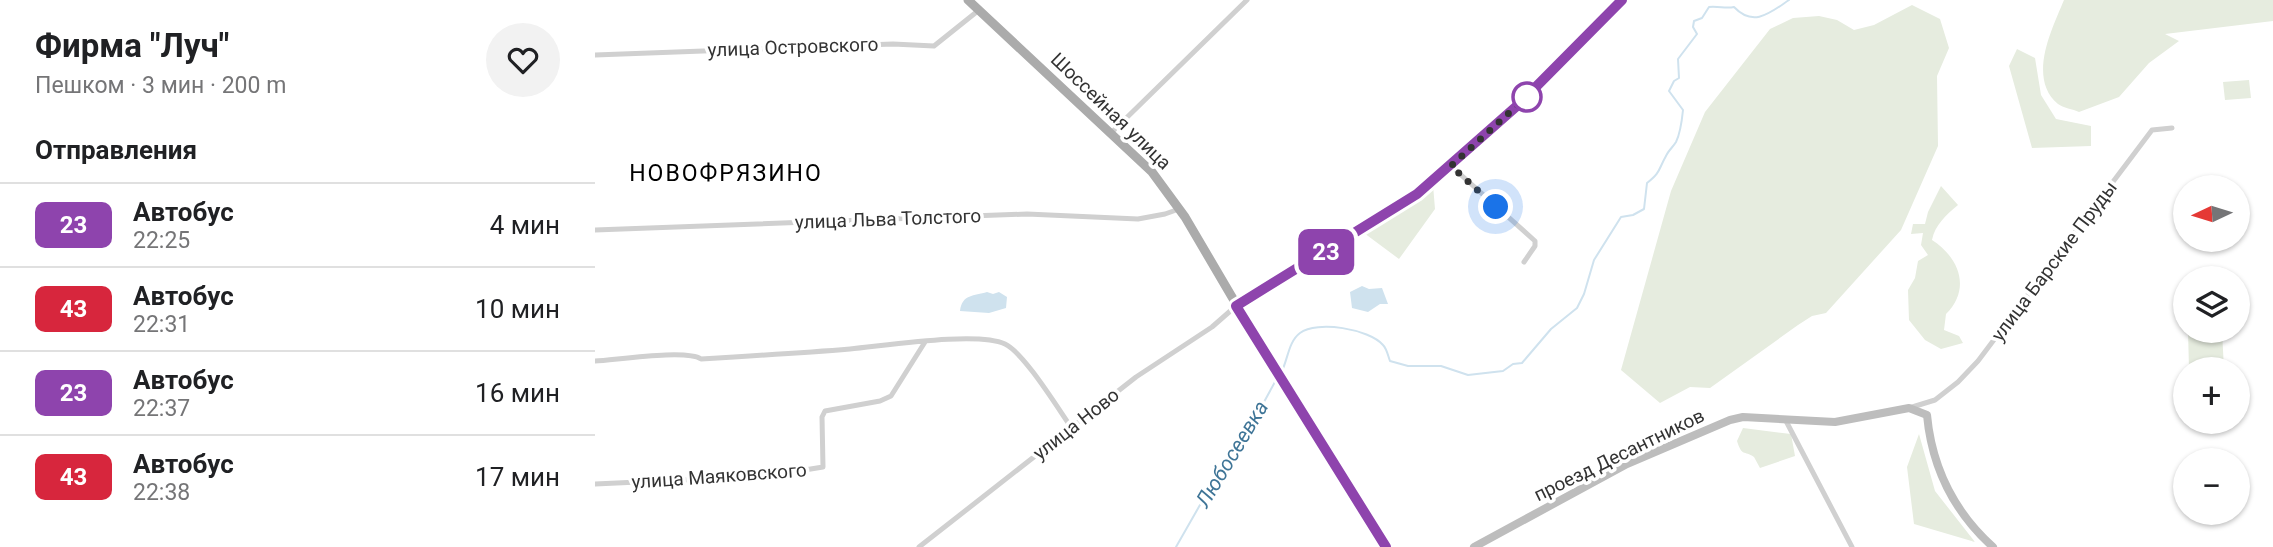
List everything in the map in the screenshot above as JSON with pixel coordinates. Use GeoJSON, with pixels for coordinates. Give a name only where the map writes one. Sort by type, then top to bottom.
{"type":"FeatureCollection","features":[{"type":"Feature","properties":{"kind":"main road","name":"Шоссейная улица"},"geometry":{"type":"LineString","coordinates":[[968,0],[1149,168],[1179,208],[1264,354],[1386,547]]}},
{"type":"Feature","properties":{"kind":"street"},"geometry":{"type":"LineString","coordinates":[[1112,132],[1247,0]]}},
{"type":"Feature","properties":{"kind":"street"},"geometry":{"type":"LineString","coordinates":[[1236,306],[1396,208],[1451,166],[1536,88],[1622,0]]}},
{"type":"Feature","properties":{"kind":"street","name":"улица Островского"},"geometry":{"type":"LineString","coordinates":[[595,55],[893,44],[934,46],[979,10]]}},
{"type":"Feature","properties":{"kind":"street","name":"улица Барские Пруды"},"geometry":{"type":"LineString","coordinates":[[1935,400],[1958,382],[1986,352],[2152,130],[2172,128]]}},
{"type":"Feature","properties":{"kind":"street"},"geometry":{"type":"LineString","coordinates":[[1451,166],[1535,241],[1535,246],[1524,262]]}},
{"type":"Feature","properties":{"kind":"street","name":"улица Льва Толстого"},"geometry":{"type":"LineString","coordinates":[[595,230],[1027,214],[1138,219],[1165,214],[1179,208]]}},
{"type":"Feature","properties":{"kind":"street","name":"улица Ново"},"geometry":{"type":"LineString","coordinates":[[919,547],[1136,377],[1212,327],[1236,306]]}},
{"type":"Feature","properties":{"kind":"street"},"geometry":{"type":"LineString","coordinates":[[595,361],[677,355],[696,356],[701,359],[973,339],[1006,344],[1022,360],[1072,427]]}},
{"type":"Feature","properties":{"kind":"street","name":"улица Маяковского"},"geometry":{"type":"LineString","coordinates":[[595,484],[768,476],[823,467],[822,417],[825,411],[880,401],[891,396],[925,342]]}},
{"type":"Feature","properties":{"kind":"street"},"geometry":{"type":"LineString","coordinates":[[1909,408],[1935,400]]}},
{"type":"Feature","properties":{"kind":"street"},"geometry":{"type":"LineString","coordinates":[[1935,400],[1927,415],[1937,468],[1962,515],[1993,547]]}},
{"type":"Feature","properties":{"kind":"street"},"geometry":{"type":"LineString","coordinates":[[1909,408],[1927,415]]}},
{"type":"Feature","properties":{"kind":"street","name":"проезд Десантников"},"geometry":{"type":"LineString","coordinates":[[1474,547],[1616,470],[1707,428],[1742,417],[1835,422],[1909,408]]}},
{"type":"Feature","properties":{"kind":"street"},"geometry":{"type":"LineString","coordinates":[[1786,421],[1852,547]]}},
{"type":"Feature","properties":{"kind":"shaded area"},"geometry":{"type":"Polygon","coordinates":[[[2064,0],[2273,0],[2273,21],[2165,34],[2179,41],[2149,63],[2119,97],[2079,112],[2058,104],[2044,81],[2045,53],[2064,0]]]}},
{"type":"Feature","properties":{"kind":"shaded area"},"geometry":{"type":"Polygon","coordinates":[[[1912,5],[1940,19],[1949,48],[1937,76],[1938,146],[1901,230],[1826,313],[1812,316],[1798,325],[1710,388],[1690,387],[1660,403],[1621,370],[1671,191],[1705,112],[1770,29],[1793,18],[1819,16],[1837,20],[1854,30],[1874,25],[1912,5]]]}},
{"type":"Feature","properties":{"kind":"shaded area"},"geometry":{"type":"Polygon","coordinates":[[[2017,49],[2035,58],[2041,95],[2056,119],[2091,126],[2091,146],[2032,148],[2009,66],[2017,49]]]}},
{"type":"Feature","properties":{"kind":"shaded area"},"geometry":{"type":"Polygon","coordinates":[[[2249,80],[2251,98],[2225,100],[2223,82],[2249,80]]]}},
{"type":"Feature","properties":{"kind":"shaded area"},"geometry":{"type":"Polygon","coordinates":[[[1433,185],[1435,209],[1399,259],[1364,233],[1404,209],[1433,185]]]}},
{"type":"Feature","properties":{"kind":"shaded area"},"geometry":{"type":"Polygon","coordinates":[[[1941,186],[1958,205],[1938,225],[1932,240],[1950,256],[1959,274],[1960,284],[1954,304],[1946,314],[1944,330],[1959,336],[1963,343],[1941,349],[1925,340],[1909,320],[1908,290],[1915,278],[1918,261],[1928,255],[1921,245],[1923,233],[1911,234],[1913,224],[1925,224],[1941,186]]]}},
{"type":"Feature","properties":{"kind":"shaded area"},"geometry":{"type":"Polygon","coordinates":[[[2188,343],[2223,343],[2223,357],[2189,357],[2188,343]]]}},
{"type":"Feature","properties":{"kind":"shaded area"},"geometry":{"type":"Polygon","coordinates":[[[1743,428],[1791,434],[1795,456],[1760,468],[1754,457],[1742,451],[1739,446],[1737,441],[1743,428]]]}},
{"type":"Feature","properties":{"kind":"shaded area"},"geometry":{"type":"Polygon","coordinates":[[[1919,434],[1935,491],[1975,542],[1914,524],[1907,467],[1919,434]]]}},
{"type":"Feature","properties":{"kind":"water"},"geometry":{"type":"Polygon","coordinates":[[[1362,286],[1369,289],[1382,288],[1388,304],[1380,304],[1368,312],[1352,308],[1350,292],[1362,286]]]}},
{"type":"Feature","properties":{"kind":"water"},"geometry":{"type":"Polygon","coordinates":[[[999,292],[1007,297],[1006,308],[989,313],[960,311],[963,301],[973,295],[999,292]]]}},
{"type":"Feature","properties":{"kind":"waterway","name":"Любосеевка"},"geometry":{"type":"LineString","coordinates":[[1281,373],[1296,337],[1308,329],[1318,327],[1343,328],[1367,335],[1383,345],[1390,361],[1408,366],[1441,366],[1468,375],[1503,371],[1513,364],[1522,363],[1551,329],[1577,308],[1594,260],[1621,217],[1644,209],[1647,183],[1657,173],[1679,135],[1683,110],[1669,91],[1674,81],[1679,78],[1678,59],[1697,34],[1693,27],[1694,21],[1702,18],[1709,7],[1734,7],[1741,13],[1755,17],[1769,13],[1789,0]]}},
{"type":"Feature","properties":{"kind":"waterway","name":"Любосеевка"},"geometry":{"type":"LineString","coordinates":[[1176,547],[1245,426],[1264,402],[1276,380]]}},
{"type":"Feature","properties":{"kind":"bus line","name":"23"},"geometry":{"type":"LineString","coordinates":[[1386,547],[1236,306],[1417,194],[1518,105],[1622,0]]}},
{"type":"Feature","properties":{"kind":"district","name":"НОВОФРЯЗИНО"},"geometry":{"type":"Point","coordinates":[726,173]}},
{"type":"Feature","properties":{"kind":"route"},"geometry":{"type":"LineString","coordinates":[[1496,207],[1451,166],[1532,92],[1527,97]]}}]}
